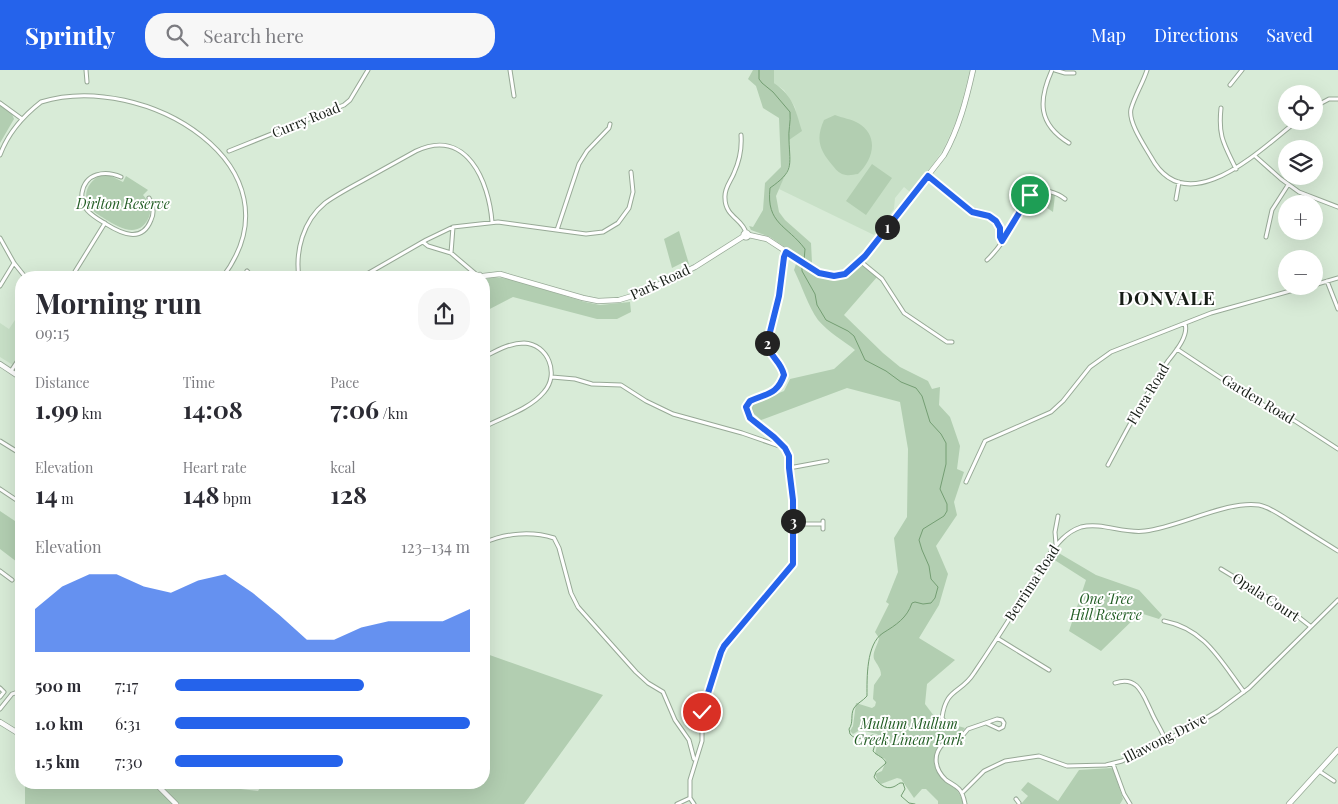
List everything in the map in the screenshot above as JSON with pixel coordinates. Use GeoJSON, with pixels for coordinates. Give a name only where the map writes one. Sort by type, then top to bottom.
{"type":"FeatureCollection","features":[{"type":"Feature","properties":{"kind":"street"},"geometry":{"type":"LineString","coordinates":[[86,70],[87,82]]}},
{"type":"Feature","properties":{"kind":"street","name":"Curry Road"},"geometry":{"type":"LineString","coordinates":[[228,151],[344,105],[350,100],[368,70]]}},
{"type":"Feature","properties":{"kind":"street"},"geometry":{"type":"LineString","coordinates":[[510,70],[514,96]]}},
{"type":"Feature","properties":{"kind":"street"},"geometry":{"type":"LineString","coordinates":[[741,135],[739,159],[725,191],[725,198],[731,215],[743,226],[746,235],[767,240],[824,275],[840,276],[860,261],[864,253],[944,155],[954,138],[963,113],[974,70]]}},
{"type":"Feature","properties":{"kind":"street"},"geometry":{"type":"LineString","coordinates":[[1069,143],[1054,131],[1043,112],[1042,102],[1044,89],[1053,70],[1065,74],[1074,74]]}},
{"type":"Feature","properties":{"kind":"street"},"geometry":{"type":"LineString","coordinates":[[1147,70],[1131,109],[1131,120],[1156,166],[1166,176],[1179,182],[1189,184],[1205,182],[1236,169],[1286,130]]}},
{"type":"Feature","properties":{"kind":"street"},"geometry":{"type":"LineString","coordinates":[[1230,85],[1242,70]]}},
{"type":"Feature","properties":{"kind":"street"},"geometry":{"type":"LineString","coordinates":[[80,83],[92,81]]}},
{"type":"Feature","properties":{"kind":"street"},"geometry":{"type":"LineString","coordinates":[[0,155],[6,142],[22,119],[50,96]]}},
{"type":"Feature","properties":{"kind":"street"},"geometry":{"type":"LineString","coordinates":[[1323,102],[1328,99],[1338,99]]}},
{"type":"Feature","properties":{"kind":"street"},"geometry":{"type":"LineString","coordinates":[[0,102],[22,119]]}},
{"type":"Feature","properties":{"kind":"street"},"geometry":{"type":"LineString","coordinates":[[1221,108],[1220,130],[1223,142],[1236,169]]}},
{"type":"Feature","properties":{"kind":"street"},"geometry":{"type":"LineString","coordinates":[[557,230],[579,164],[587,151],[609,128],[610,124]]}},
{"type":"Feature","properties":{"kind":"street"},"geometry":{"type":"LineString","coordinates":[[299,271],[298,258],[302,237],[311,220],[323,205],[416,151],[428,146],[440,145],[451,147],[462,152],[470,160],[481,176],[490,199],[492,222]]}},
{"type":"Feature","properties":{"kind":"street"},"geometry":{"type":"LineString","coordinates":[[226,146],[233,160]]}},
{"type":"Feature","properties":{"kind":"street"},"geometry":{"type":"LineString","coordinates":[[1255,156],[1278,176]]}},
{"type":"Feature","properties":{"kind":"street"},"geometry":{"type":"LineString","coordinates":[[372,271],[424,241],[453,227],[492,222],[598,234],[618,223],[626,212],[630,203],[633,186],[631,172]]}},
{"type":"Feature","properties":{"kind":"street"},"geometry":{"type":"LineString","coordinates":[[121,177],[107,173],[96,174],[90,178],[83,189],[82,198],[86,210],[105,224],[124,234],[132,235],[147,227],[153,215],[153,207],[149,198]]}},
{"type":"Feature","properties":{"kind":"street"},"geometry":{"type":"LineString","coordinates":[[928,176],[972,212],[989,216],[996,221],[1000,228],[1002,241]]}},
{"type":"Feature","properties":{"kind":"street"},"geometry":{"type":"LineString","coordinates":[[226,271],[240,246],[244,226],[244,198],[240,177]]}},
{"type":"Feature","properties":{"kind":"street"},"geometry":{"type":"LineString","coordinates":[[1176,199],[1179,182]]}},
{"type":"Feature","properties":{"kind":"street"},"geometry":{"type":"LineString","coordinates":[[1266,237],[1272,210],[1288,185],[1304,195],[1338,207]]}},
{"type":"Feature","properties":{"kind":"street"},"geometry":{"type":"LineString","coordinates":[[987,260],[1002,241],[1032,192],[1056,193],[1065,199]]}},
{"type":"Feature","properties":{"kind":"street"},"geometry":{"type":"LineString","coordinates":[[75,271],[105,224]]}},
{"type":"Feature","properties":{"kind":"street"},"geometry":{"type":"LineString","coordinates":[[451,253],[453,227]]}},
{"type":"Feature","properties":{"kind":"street","name":"Park Road"},"geometry":{"type":"LineString","coordinates":[[490,274],[507,275],[598,301],[619,300],[640,294],[695,267],[746,235]]}},
{"type":"Feature","properties":{"kind":"street"},"geometry":{"type":"LineString","coordinates":[[0,238],[20,271]]}},
{"type":"Feature","properties":{"kind":"street"},"geometry":{"type":"LineString","coordinates":[[424,241],[433,247],[451,253],[473,271]]}},
{"type":"Feature","properties":{"kind":"street"},"geometry":{"type":"LineString","coordinates":[[694,804],[690,798],[690,780],[702,741],[702,712],[721,652],[793,564],[793,500],[789,456],[785,448],[774,437],[750,418],[746,407],[750,401],[770,394],[778,388],[784,375],[782,366],[768,351],[767,344],[779,296],[786,252]]}},
{"type":"Feature","properties":{"kind":"street"},"geometry":{"type":"LineString","coordinates":[[860,261],[882,279],[904,313],[947,342],[952,342]]}},
{"type":"Feature","properties":{"kind":"street"},"geometry":{"type":"LineString","coordinates":[[0,286],[14,263]]}},
{"type":"Feature","properties":{"kind":"street"},"geometry":{"type":"LineString","coordinates":[[1323,282],[1338,278]]}},
{"type":"Feature","properties":{"kind":"street"},"geometry":{"type":"LineString","coordinates":[[1327,281],[1338,309]]}},
{"type":"Feature","properties":{"kind":"street"},"geometry":{"type":"LineString","coordinates":[[966,482],[984,443],[988,439],[1051,412],[1063,401],[1090,367],[1106,355],[1211,313],[1278,294]]}},
{"type":"Feature","properties":{"kind":"street","name":"Flora Road"},"geometry":{"type":"LineString","coordinates":[[1108,465],[1132,419],[1177,348],[1186,330],[1185,324]]}},
{"type":"Feature","properties":{"kind":"street"},"geometry":{"type":"LineString","coordinates":[[490,354],[512,344],[532,344],[538,347],[550,362],[552,377],[547,388],[534,401],[490,423]]}},
{"type":"Feature","properties":{"kind":"street","name":"Garden Road"},"geometry":{"type":"LineString","coordinates":[[1177,348],[1254,400],[1295,421],[1338,449]]}},
{"type":"Feature","properties":{"kind":"street"},"geometry":{"type":"LineString","coordinates":[[0,364],[15,374]]}},
{"type":"Feature","properties":{"kind":"street"},"geometry":{"type":"LineString","coordinates":[[12,372],[15,367]]}},
{"type":"Feature","properties":{"kind":"street"},"geometry":{"type":"LineString","coordinates":[[552,377],[575,379],[592,384],[622,385],[646,401],[673,414],[769,441],[785,448]]}},
{"type":"Feature","properties":{"kind":"street"},"geometry":{"type":"LineString","coordinates":[[769,441],[774,437]]}},
{"type":"Feature","properties":{"kind":"street"},"geometry":{"type":"LineString","coordinates":[[0,441],[15,450]]}},
{"type":"Feature","properties":{"kind":"street"},"geometry":{"type":"LineString","coordinates":[[789,468],[827,461]]}},
{"type":"Feature","properties":{"kind":"street"},"geometry":{"type":"LineString","coordinates":[[0,489],[15,498]]}},
{"type":"Feature","properties":{"kind":"street","name":"Berrima Road"},"geometry":{"type":"LineString","coordinates":[[945,722],[940,718],[944,704],[949,696],[972,677],[1056,545],[1068,534],[1086,526],[1099,526],[1126,532],[1145,532],[1239,505],[1252,504],[1270,509],[1338,551]]}},
{"type":"Feature","properties":{"kind":"street"},"geometry":{"type":"LineString","coordinates":[[1056,545],[1055,532],[1058,516]]}},
{"type":"Feature","properties":{"kind":"street"},"geometry":{"type":"LineString","coordinates":[[793,524],[823,525]]}},
{"type":"Feature","properties":{"kind":"street"},"geometry":{"type":"LineString","coordinates":[[490,540],[509,535],[534,534],[554,538],[559,548],[571,593],[578,607],[636,672],[648,683],[663,692],[675,720],[689,740],[695,760]]}},
{"type":"Feature","properties":{"kind":"street","name":"Opala Court"},"geometry":{"type":"LineString","coordinates":[[1221,569],[1292,612],[1310,626]]}},
{"type":"Feature","properties":{"kind":"street"},"geometry":{"type":"LineString","coordinates":[[0,571],[12,580]]}},
{"type":"Feature","properties":{"kind":"street","name":"Illawong Drive"},"geometry":{"type":"LineString","coordinates":[[962,793],[984,771],[1014,758],[1038,756],[1067,766],[1113,764],[1146,750],[1204,720],[1244,692],[1338,600]]}},
{"type":"Feature","properties":{"kind":"street"},"geometry":{"type":"LineString","coordinates":[[1164,620],[1182,625],[1202,639],[1244,692]]}},
{"type":"Feature","properties":{"kind":"street"},"geometry":{"type":"LineString","coordinates":[[997,638],[1049,670]]}},
{"type":"Feature","properties":{"kind":"street"},"geometry":{"type":"LineString","coordinates":[[1115,683],[1121,681],[1128,682],[1142,691],[1165,739]]}},
{"type":"Feature","properties":{"kind":"street"},"geometry":{"type":"LineString","coordinates":[[0,688],[4,692],[0,697]]}},
{"type":"Feature","properties":{"kind":"street"},"geometry":{"type":"LineString","coordinates":[[0,709],[12,694],[15,693]]}},
{"type":"Feature","properties":{"kind":"street"},"geometry":{"type":"LineString","coordinates":[[965,804],[962,793],[944,778],[938,770],[936,761],[937,751],[943,744],[958,742],[968,729],[986,723],[1000,719],[1004,723],[1003,727],[999,729],[986,723]]}},
{"type":"Feature","properties":{"kind":"street"},"geometry":{"type":"LineString","coordinates":[[0,722],[15,731]]}},
{"type":"Feature","properties":{"kind":"street"},"geometry":{"type":"LineString","coordinates":[[1289,804],[1338,750]]}},
{"type":"Feature","properties":{"kind":"street"},"geometry":{"type":"LineString","coordinates":[[1113,764],[1129,804]]}},
{"type":"Feature","properties":{"kind":"street"},"geometry":{"type":"LineString","coordinates":[[1319,771],[1334,781]]}},
{"type":"Feature","properties":{"kind":"street"},"geometry":{"type":"LineString","coordinates":[[162,789],[176,804]]}},
{"type":"Feature","properties":{"kind":"street"},"geometry":{"type":"LineString","coordinates":[[678,804],[690,798]]}},
{"type":"Feature","properties":{"kind":"street"},"geometry":{"type":"LineString","coordinates":[[1016,799],[1019,803]]}},
{"type":"Feature","properties":{"kind":"shaded area"},"geometry":{"type":"Polygon","coordinates":[[[774,70],[970,70],[958,117],[944,148],[910,192],[904,187],[895,198],[894,209],[874,235],[779,189],[790,164],[789,140],[797,117],[795,107],[784,90],[774,83],[774,70]]]}},
{"type":"Feature","properties":{"kind":"shaded area"},"geometry":{"type":"Polygon","coordinates":[[[15,320],[15,366],[0,357],[0,323],[9,329],[15,320]]]}},
{"type":"Feature","properties":{"kind":"green space"},"geometry":{"type":"Polygon","coordinates":[[[753,70],[774,70],[774,83],[786,93],[793,104],[802,131],[789,140],[790,164],[776,196],[779,212],[785,220],[811,243],[814,267],[770,237],[751,230],[749,226],[753,227],[763,210],[765,183],[781,167],[779,118],[763,108],[756,86],[748,79],[753,70]]]}},
{"type":"Feature","properties":{"kind":"green space"},"geometry":{"type":"Polygon","coordinates":[[[0,105],[12,114],[14,119],[0,143],[0,105]]]}},
{"type":"Feature","properties":{"kind":"green space"},"geometry":{"type":"Polygon","coordinates":[[[835,115],[858,123],[865,128],[872,141],[870,155],[858,174],[848,175],[839,172],[829,161],[820,145],[819,139],[824,120],[835,115]]]}},
{"type":"Feature","properties":{"kind":"green space"},"geometry":{"type":"Polygon","coordinates":[[[872,164],[892,178],[866,215],[846,201],[872,164]]]}},
{"type":"Feature","properties":{"kind":"green space","name":"Dirlton Reserve"},"geometry":{"type":"Polygon","coordinates":[[[101,175],[109,175],[123,182],[126,176],[148,190],[143,195],[149,203],[150,212],[148,219],[139,229],[128,230],[122,228],[91,209],[87,202],[86,193],[90,184],[101,175]]]}},
{"type":"Feature","properties":{"kind":"green space"},"geometry":{"type":"Polygon","coordinates":[[[1038,193],[1055,195],[1053,212],[1031,197],[1038,193]]]}},
{"type":"Feature","properties":{"kind":"green space"},"geometry":{"type":"Polygon","coordinates":[[[679,231],[689,264],[687,265],[684,262],[672,268],[664,239],[679,231]]]}},
{"type":"Feature","properties":{"kind":"green space","name":"Mullum Mullum Creek Linear Park"},"geometry":{"type":"Polygon","coordinates":[[[797,261],[815,273],[828,278],[841,277],[861,265],[877,277],[844,315],[900,367],[928,381],[932,389],[940,387],[939,405],[950,417],[960,446],[957,469],[964,472],[954,502],[957,515],[936,546],[948,574],[939,605],[919,638],[955,660],[927,684],[925,704],[937,720],[965,728],[956,738],[947,739],[937,747],[934,759],[938,773],[958,791],[963,804],[938,804],[938,801],[926,789],[922,789],[914,798],[901,779],[897,778],[881,784],[878,782],[875,774],[882,771],[886,761],[875,754],[879,737],[877,734],[860,730],[853,734],[850,731],[853,726],[856,703],[872,708],[875,706],[876,702],[873,699],[874,685],[881,675],[880,668],[874,659],[874,651],[879,638],[875,632],[889,604],[886,602],[898,572],[894,538],[907,517],[908,449],[900,402],[847,388],[761,420],[752,412],[752,404],[784,391],[790,379],[834,369],[855,350],[831,332],[814,314],[794,270],[797,261]]]}},
{"type":"Feature","properties":{"kind":"green space"},"geometry":{"type":"Polygon","coordinates":[[[490,278],[510,279],[600,305],[630,302],[631,312],[617,319],[597,319],[513,297],[490,309],[490,278]]]}},
{"type":"Feature","properties":{"kind":"green space"},"geometry":{"type":"Polygon","coordinates":[[[0,511],[15,521],[15,560],[0,549],[0,511]]]}},
{"type":"Feature","properties":{"kind":"green space","name":"One Tree Hill Reserve"},"geometry":{"type":"Polygon","coordinates":[[[1057,552],[1096,575],[1139,590],[1162,615],[1159,619],[1140,613],[1101,651],[1069,631],[1086,580],[1053,559],[1057,552]]]}},
{"type":"Feature","properties":{"kind":"green space"},"geometry":{"type":"Polygon","coordinates":[[[490,655],[603,695],[524,804],[25,804],[25,789],[241,789],[258,791],[259,789],[490,789],[490,655]]]}},
{"type":"Feature","properties":{"kind":"green space"},"geometry":{"type":"Polygon","coordinates":[[[1113,769],[1123,799],[1120,804],[1021,804],[1028,796],[1021,790],[1028,782],[1058,801],[1079,770],[1113,769]]]}},
{"type":"Feature","properties":{"kind":"waterway"},"geometry":{"type":"LineString","coordinates":[[759,70],[759,79],[790,112],[789,168],[783,177],[770,188],[770,200],[771,209],[779,223],[805,249],[804,261]]}},
{"type":"Feature","properties":{"kind":"waterway"},"geometry":{"type":"LineString","coordinates":[[802,265],[802,271],[815,294],[817,305],[826,320],[854,336],[865,360],[886,371],[901,382],[916,388],[922,396],[930,422],[946,443],[946,464],[940,489],[947,504],[947,511],[944,516],[923,529],[919,540],[929,566],[931,579],[938,587],[935,598],[931,603],[912,603],[900,621],[877,638],[870,653],[867,696],[854,708],[849,729],[850,734],[855,738],[873,735],[876,737],[873,751],[884,759],[886,763],[876,772],[874,777],[887,788],[903,783],[905,789],[901,796],[909,803],[915,804]]}},
{"type":"Feature","properties":{"kind":"district","name":"DONVALE"},"geometry":{"type":"Point","coordinates":[1167,298]}},
{"type":"Feature","properties":{"kind":"route"},"geometry":{"type":"LineString","coordinates":[[702,712],[724,646],[793,564],[793,500],[789,456],[785,448],[774,437],[750,418],[746,407],[750,401],[770,394],[778,388],[784,375],[782,366],[768,351],[767,344],[782,282],[786,252],[824,275],[840,276],[845,274],[865,256],[928,176],[972,212],[984,214],[996,221],[999,224],[1000,239],[1002,241],[1030,195]]}}]}
